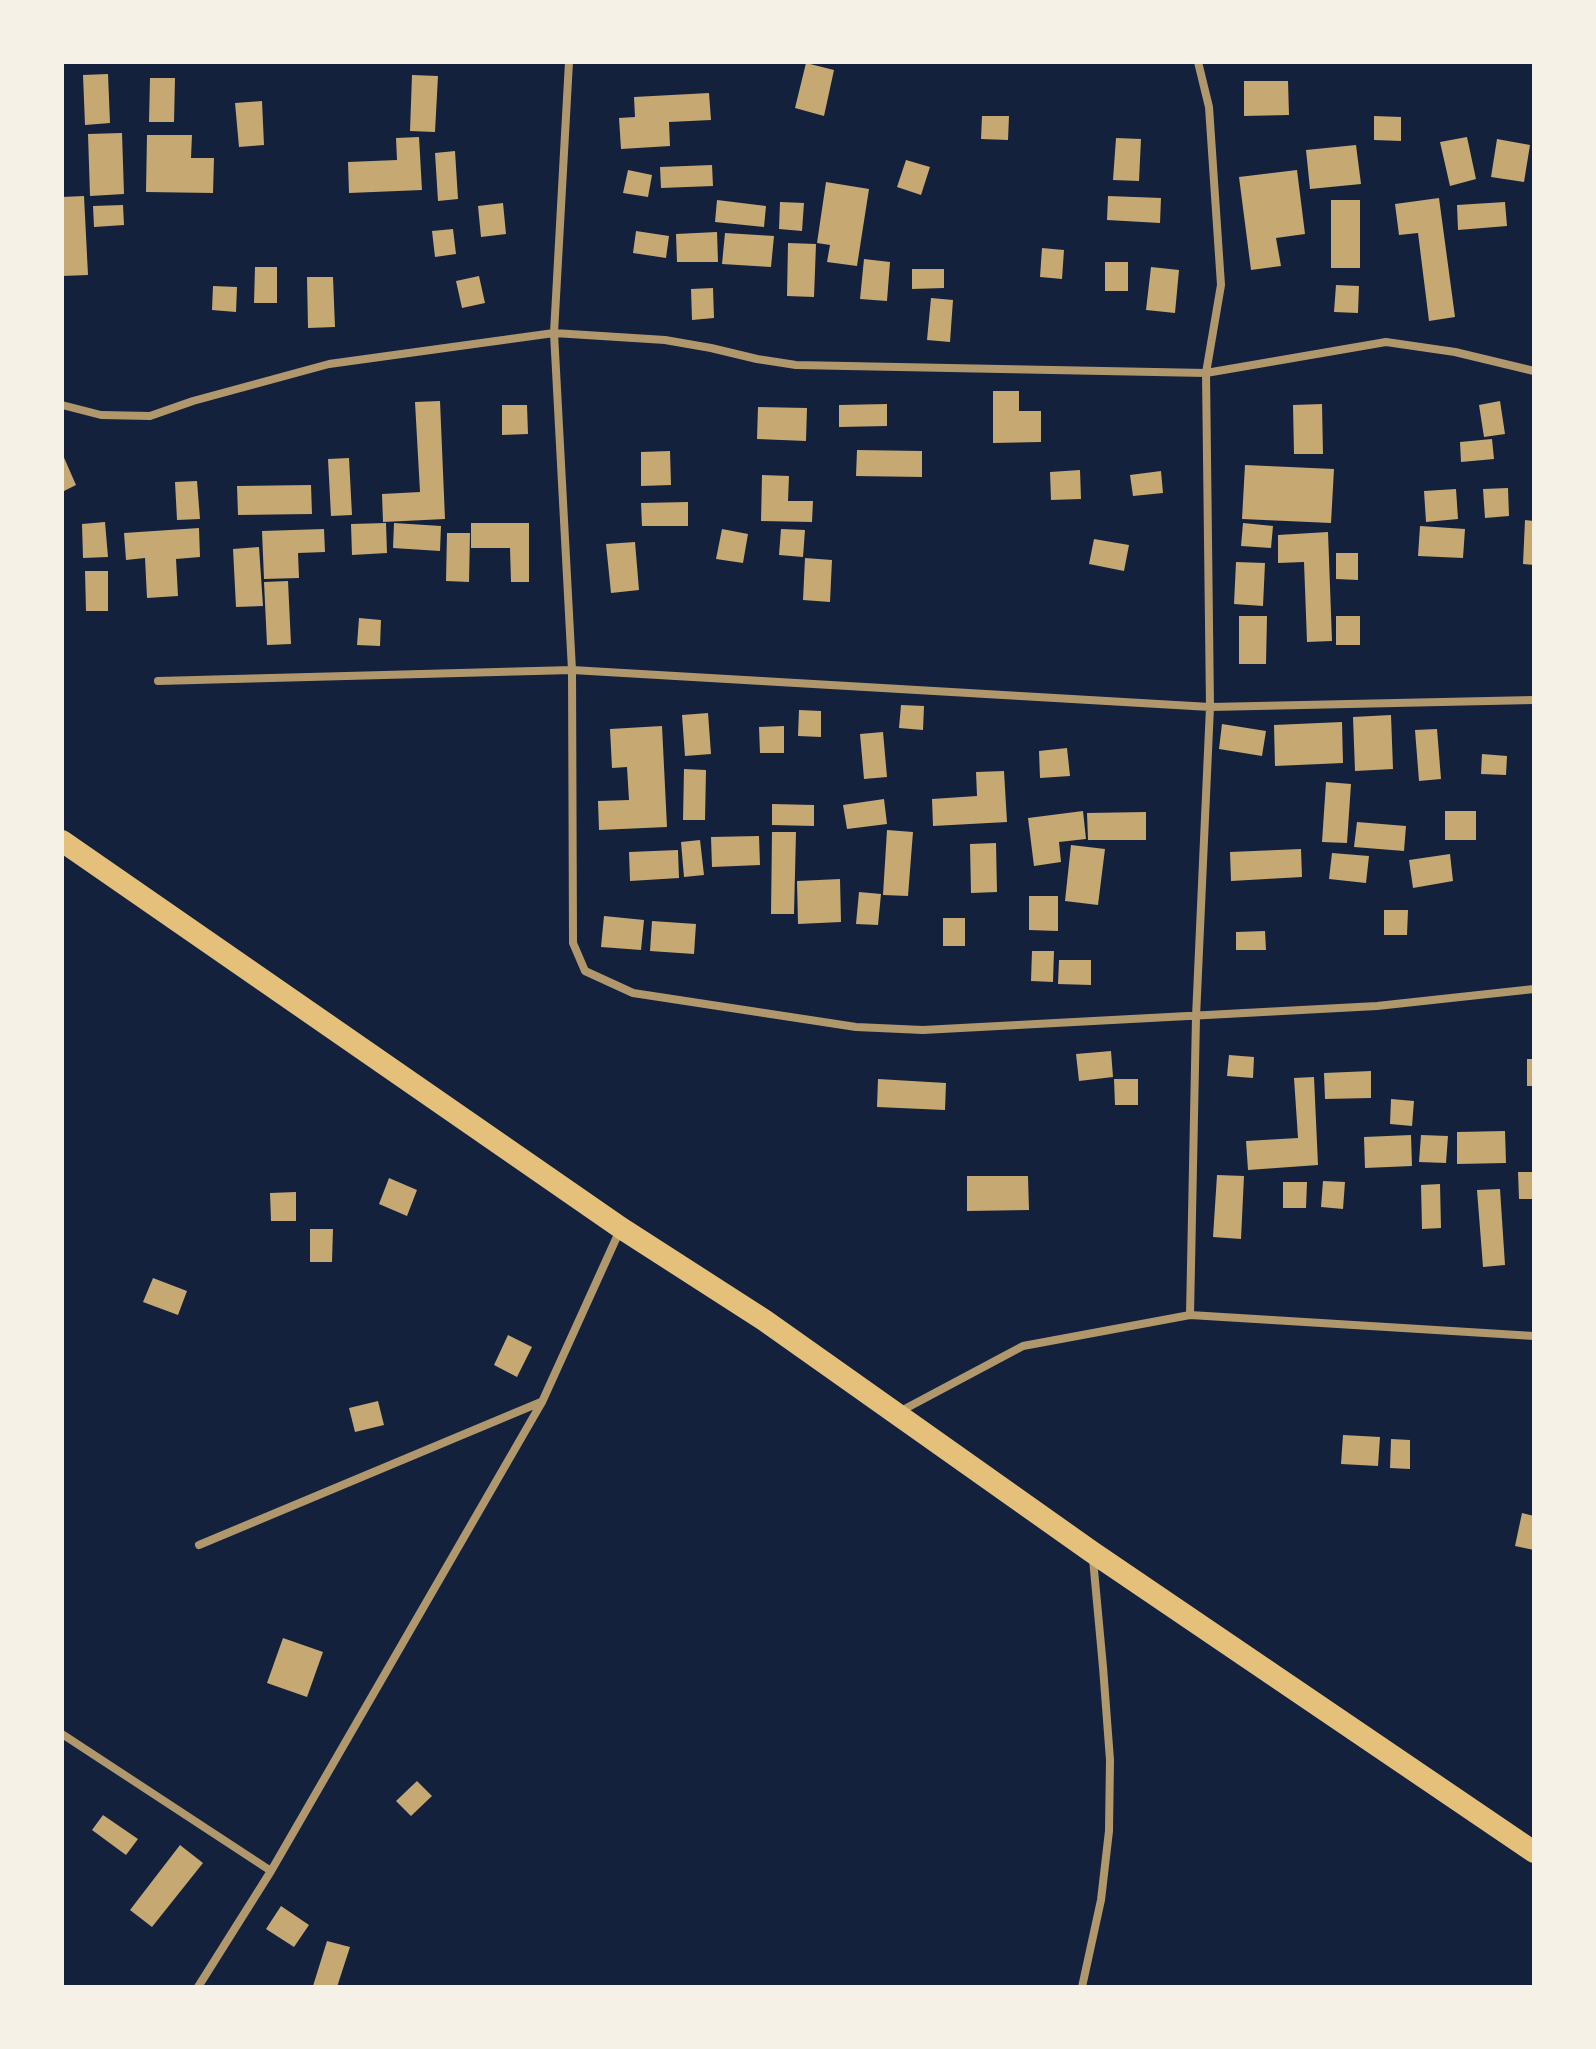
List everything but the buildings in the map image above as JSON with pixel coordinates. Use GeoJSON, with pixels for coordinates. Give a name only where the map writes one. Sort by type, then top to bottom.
{"type":"FeatureCollection","features":[{"type":"Feature","properties":{"kind":"highway"},"geometry":{"type":"LineString","coordinates":[[62,841],[621,1228],[764,1320],[1092,1552],[1534,1852]]}},
{"type":"Feature","properties":{"kind":"street"},"geometry":{"type":"LineString","coordinates":[[569,62],[554,333],[572,670],[573,943],[585,971],[633,993],[856,1027],[923,1030],[1377,1006],[1534,989]]}},
{"type":"Feature","properties":{"kind":"street"},"geometry":{"type":"LineString","coordinates":[[1190,1315],[1196,1017],[1210,707],[1206,373],[1221,285],[1209,107],[1198,62]]}},
{"type":"Feature","properties":{"kind":"street"},"geometry":{"type":"LineString","coordinates":[[62,405],[101,415],[150,416],[193,401],[329,364],[554,333],[665,340],[796,365],[1206,373],[1386,342],[1455,352],[1534,371]]}},
{"type":"Feature","properties":{"kind":"street"},"geometry":{"type":"LineString","coordinates":[[158,681],[572,670],[1210,707],[1534,700]]}},
{"type":"Feature","properties":{"kind":"street"},"geometry":{"type":"LineString","coordinates":[[198,1987],[271,1871],[542,1402],[621,1228]]}},
{"type":"Feature","properties":{"kind":"street"},"geometry":{"type":"LineString","coordinates":[[896,1413],[1023,1346],[1190,1315],[1534,1336]]}},
{"type":"Feature","properties":{"kind":"street"},"geometry":{"type":"LineString","coordinates":[[199,1545],[542,1402]]}},
{"type":"Feature","properties":{"kind":"street"},"geometry":{"type":"LineString","coordinates":[[1082,1987],[1101,1900],[1109,1831],[1110,1760],[1092,1552]]}},
{"type":"Feature","properties":{"kind":"street"},"geometry":{"type":"LineString","coordinates":[[62,1734],[271,1871]]}}]}
